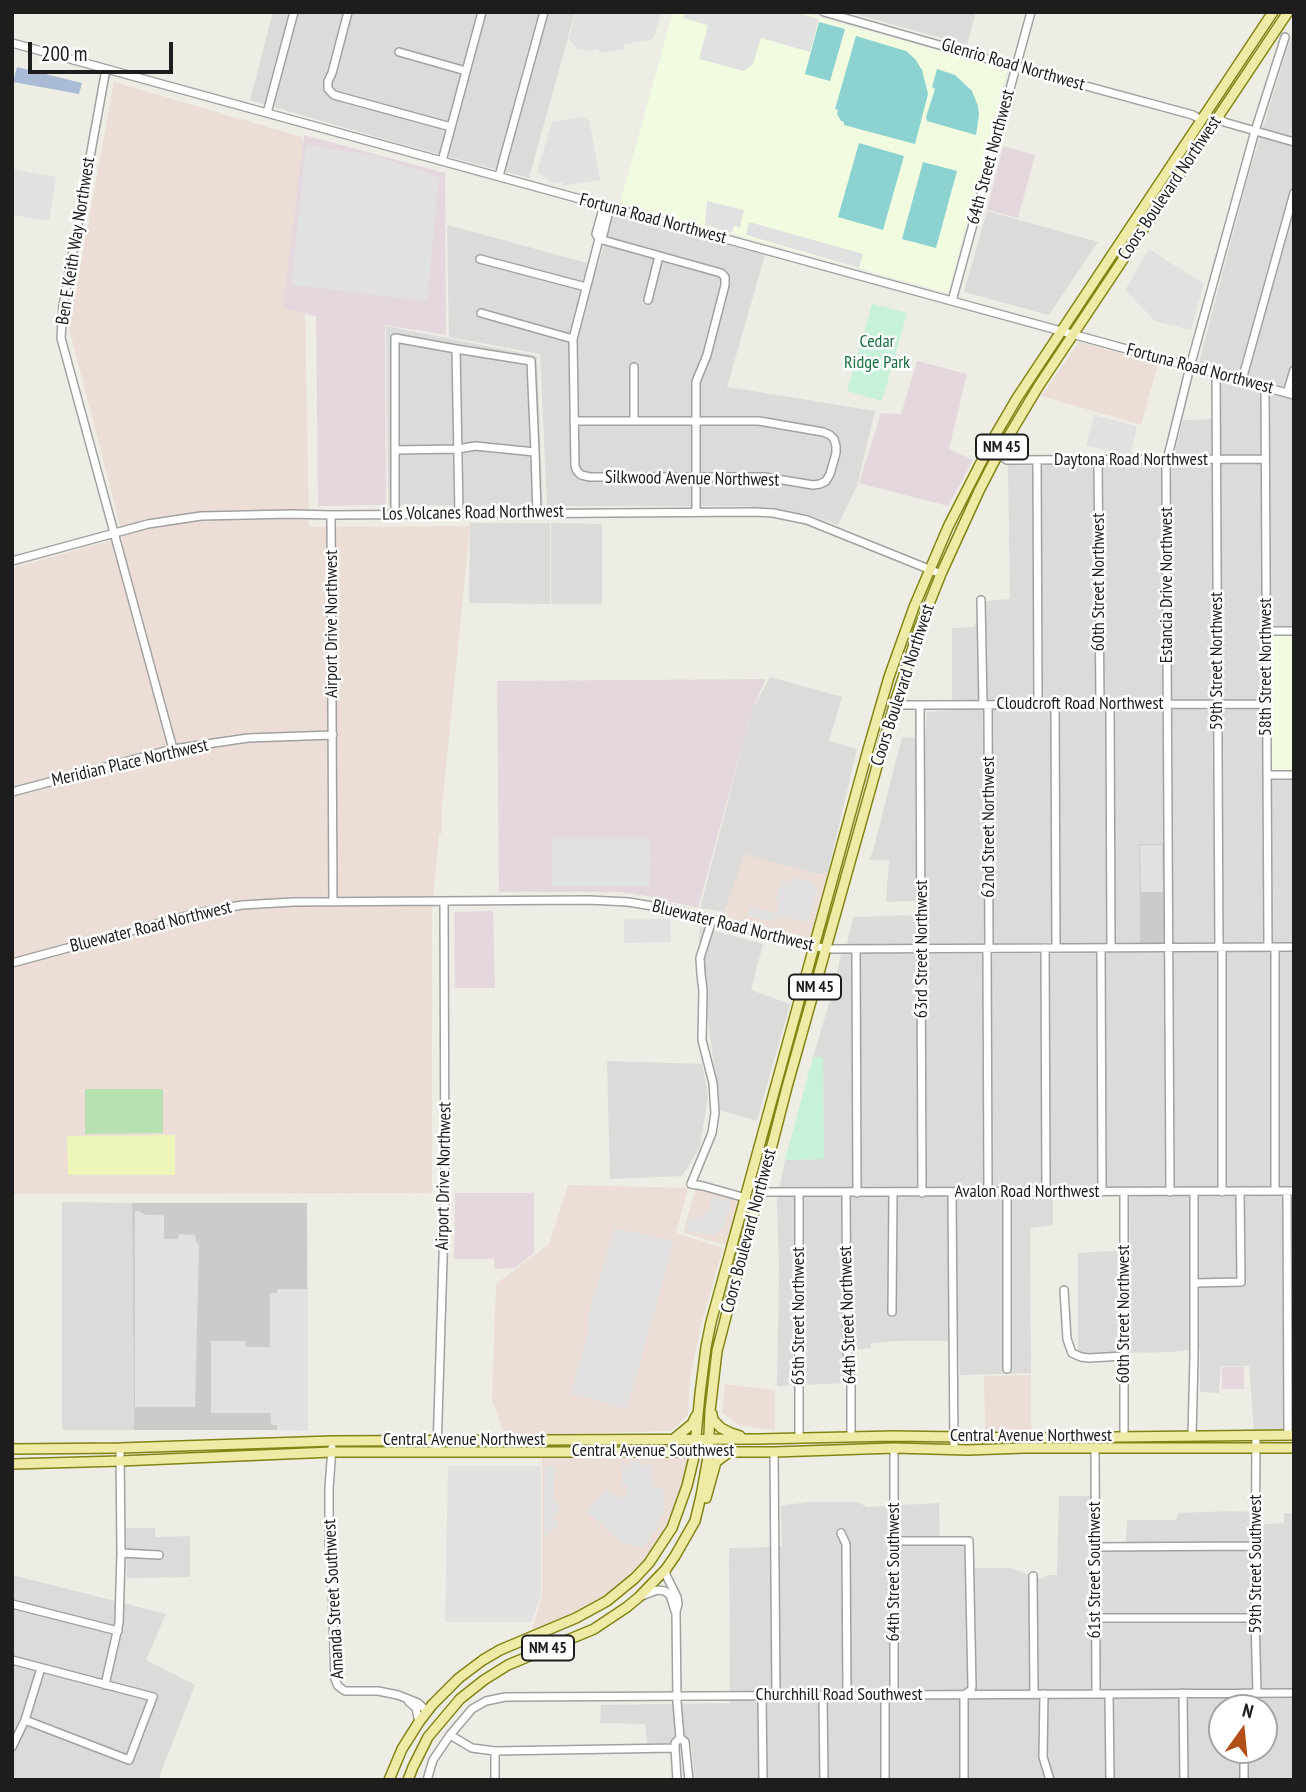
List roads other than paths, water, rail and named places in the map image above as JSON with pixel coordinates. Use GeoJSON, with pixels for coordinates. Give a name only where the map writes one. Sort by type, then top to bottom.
{"type":"FeatureCollection","features":[{"type":"Feature","properties":{"kind":"main road","name":"Coors Boulevard Northwest"},"geometry":{"type":"LineString","coordinates":[[696,1438],[706,1347],[713,1314],[882,703],[914,607],[948,527],[1004,419],[1273,12]]}},
{"type":"Feature","properties":{"kind":"main road","name":"Coors Boulevard Northwest"},"geometry":{"type":"LineString","coordinates":[[708,1438],[718,1351],[746,1239],[895,702],[919,629],[941,574],[998,454],[1038,387],[1288,12]]}},
{"type":"Feature","properties":{"kind":"main road"},"geometry":{"type":"LineString","coordinates":[[1218,117],[1217,107],[1225,94],[1226,83]]}},
{"type":"Feature","properties":{"kind":"main road"},"geometry":{"type":"LineString","coordinates":[[1189,159],[1190,149],[1201,131],[1200,120]]}},
{"type":"Feature","properties":{"kind":"main road"},"geometry":{"type":"LineString","coordinates":[[998,454],[996,446],[1006,426],[1004,419]]}},
{"type":"Feature","properties":{"kind":"main road"},"geometry":{"type":"LineString","coordinates":[[968,514],[968,504],[977,482],[975,473]]}},
{"type":"Feature","properties":{"kind":"main road"},"geometry":{"type":"LineString","coordinates":[[894,664],[897,672],[891,695],[895,702]]}},
{"type":"Feature","properties":{"kind":"main road"},"geometry":{"type":"LineString","coordinates":[[882,703],[884,717],[879,737],[883,744]]}},
{"type":"Feature","properties":{"kind":"main road"},"geometry":{"type":"LineString","coordinates":[[760,1146],[761,1161],[757,1179],[760,1192]]}},
{"type":"Feature","properties":{"kind":"main road"},"geometry":{"type":"LineString","coordinates":[[746,1198],[749,1208],[744,1231],[746,1239]]}},
{"type":"Feature","properties":{"kind":"main road"},"geometry":{"type":"LineString","coordinates":[[706,1347],[718,1351]]}},
{"type":"Feature","properties":{"kind":"main road"},"geometry":{"type":"LineString","coordinates":[[710,1405],[713,1420],[721,1428],[753,1439]]}},
{"type":"Feature","properties":{"kind":"main road"},"geometry":{"type":"LineString","coordinates":[[675,1438],[692,1424],[698,1412]]}},
{"type":"Feature","properties":{"kind":"main road","name":"Central Avenue Northwest"},"geometry":{"type":"LineString","coordinates":[[12,1449],[390,1440],[1291,1435]]}},
{"type":"Feature","properties":{"kind":"main road","name":"NM 45"},"geometry":{"type":"LineString","coordinates":[[389,1780],[402,1749],[419,1722],[459,1678],[483,1660],[607,1601],[635,1578],[672,1528],[687,1486],[696,1438]]}},
{"type":"Feature","properties":{"kind":"main road","name":"NM 45"},"geometry":{"type":"LineString","coordinates":[[408,1780],[428,1737],[460,1699],[495,1672],[611,1619],[639,1597],[666,1569],[695,1521],[708,1438]]}},
{"type":"Feature","properties":{"kind":"main road"},"geometry":{"type":"LineString","coordinates":[[389,1452],[390,1440]]}},
{"type":"Feature","properties":{"kind":"main road","name":"Central Avenue Southwest"},"geometry":{"type":"LineString","coordinates":[[12,1464],[332,1452],[1294,1448]]}},
{"type":"Feature","properties":{"kind":"main road"},"geometry":{"type":"LineString","coordinates":[[695,1521],[704,1507],[716,1462],[732,1452]]}},
{"type":"Feature","properties":{"kind":"main road"},"geometry":{"type":"LineString","coordinates":[[427,1711],[433,1723],[428,1737]]}},
{"type":"Feature","properties":{"kind":"street"},"geometry":{"type":"LineString","coordinates":[[267,113],[294,12]]}},
{"type":"Feature","properties":{"kind":"street"},"geometry":{"type":"LineString","coordinates":[[348,12],[328,89],[334,95],[451,127]]}},
{"type":"Feature","properties":{"kind":"street"},"geometry":{"type":"LineString","coordinates":[[442,161],[482,13],[472,12]]}},
{"type":"Feature","properties":{"kind":"street"},"geometry":{"type":"LineString","coordinates":[[499,176],[544,12]]}},
{"type":"Feature","properties":{"kind":"street","name":"Glenrio Road Northwest"},"geometry":{"type":"LineString","coordinates":[[824,12],[1193,115],[1200,120]]}},
{"type":"Feature","properties":{"kind":"street","name":"64th Street Northwest"},"geometry":{"type":"LineString","coordinates":[[952,301],[1031,12]]}},
{"type":"Feature","properties":{"kind":"street","name":"Estancia Drive Northwest"},"geometry":{"type":"LineString","coordinates":[[1170,1192],[1167,459],[1255,131],[1285,37]]}},
{"type":"Feature","properties":{"kind":"street","name":"Fortuna Road Northwest"},"geometry":{"type":"LineString","coordinates":[[12,43],[1291,394]]}},
{"type":"Feature","properties":{"kind":"street"},"geometry":{"type":"LineString","coordinates":[[399,52],[466,71]]}},
{"type":"Feature","properties":{"kind":"street","name":"Ben E Keith Way Northwest"},"geometry":{"type":"LineString","coordinates":[[106,69],[71,261],[61,330],[62,348],[173,749]]}},
{"type":"Feature","properties":{"kind":"street"},"geometry":{"type":"LineString","coordinates":[[1218,117],[1224,122],[1294,142]]}},
{"type":"Feature","properties":{"kind":"street"},"geometry":{"type":"LineString","coordinates":[[1242,380],[1294,192]]}},
{"type":"Feature","properties":{"kind":"street"},"geometry":{"type":"LineString","coordinates":[[607,206],[596,234],[599,239],[721,273],[725,277],[726,285],[707,355],[696,382],[696,512]]}},
{"type":"Feature","properties":{"kind":"street"},"geometry":{"type":"LineString","coordinates":[[599,239],[573,338],[574,421],[696,420]]}},
{"type":"Feature","properties":{"kind":"street"},"geometry":{"type":"LineString","coordinates":[[648,300],[659,256]]}},
{"type":"Feature","properties":{"kind":"street"},"geometry":{"type":"LineString","coordinates":[[480,259],[586,287]]}},
{"type":"Feature","properties":{"kind":"street"},"geometry":{"type":"LineString","coordinates":[[481,313],[573,338]]}},
{"type":"Feature","properties":{"kind":"street"},"geometry":{"type":"LineString","coordinates":[[395,514],[395,338],[531,361],[537,513]]}},
{"type":"Feature","properties":{"kind":"street"},"geometry":{"type":"LineString","coordinates":[[456,349],[459,514]]}},
{"type":"Feature","properties":{"kind":"street"},"geometry":{"type":"LineString","coordinates":[[634,367],[634,420]]}},
{"type":"Feature","properties":{"kind":"street"},"geometry":{"type":"LineString","coordinates":[[1291,394],[1294,370]]}},
{"type":"Feature","properties":{"kind":"street","name":"59th Street Northwest"},"geometry":{"type":"LineString","coordinates":[[1216,373],[1222,1192]]}},
{"type":"Feature","properties":{"kind":"street","name":"58th Street Northwest"},"geometry":{"type":"LineString","coordinates":[[1265,387],[1266,704],[1275,1191]]}},
{"type":"Feature","properties":{"kind":"street","name":"Silkwood Avenue Northwest"},"geometry":{"type":"LineString","coordinates":[[574,421],[575,466],[581,475],[590,477],[765,477],[813,485],[826,481],[833,465],[836,446],[834,439],[823,432],[750,420],[696,420]]}},
{"type":"Feature","properties":{"kind":"street"},"geometry":{"type":"LineString","coordinates":[[395,450],[458,449],[475,446],[536,452]]}},
{"type":"Feature","properties":{"kind":"street","name":"Daytona Road Northwest"},"geometry":{"type":"LineString","coordinates":[[998,454],[1007,460],[1037,461],[1265,459]]}},
{"type":"Feature","properties":{"kind":"street","name":"60th Street Northwest"},"geometry":{"type":"LineString","coordinates":[[1098,460],[1100,705]]}},
{"type":"Feature","properties":{"kind":"street"},"geometry":{"type":"LineString","coordinates":[[1037,461],[1038,704]]}},
{"type":"Feature","properties":{"kind":"street","name":"Los Volcanes Road Northwest"},"geometry":{"type":"LineString","coordinates":[[12,561],[148,524],[201,516],[773,513],[807,520],[941,574]]}},
{"type":"Feature","properties":{"kind":"street","name":"Airport Drive Northwest"},"geometry":{"type":"LineString","coordinates":[[331,515],[332,902]]}},
{"type":"Feature","properties":{"kind":"street","name":"62nd Street Northwest"},"geometry":{"type":"LineString","coordinates":[[981,600],[988,949],[988,1192]]}},
{"type":"Feature","properties":{"kind":"street"},"geometry":{"type":"LineString","coordinates":[[1266,631],[1294,631]]}},
{"type":"Feature","properties":{"kind":"street","name":"Cloudcroft Road Northwest"},"geometry":{"type":"LineString","coordinates":[[895,702],[902,705],[1266,704]]}},
{"type":"Feature","properties":{"kind":"street","name":"63rd Street Northwest"},"geometry":{"type":"LineString","coordinates":[[920,705],[922,1193]]}},
{"type":"Feature","properties":{"kind":"street"},"geometry":{"type":"LineString","coordinates":[[1055,705],[1056,948]]}},
{"type":"Feature","properties":{"kind":"street"},"geometry":{"type":"LineString","coordinates":[[1110,705],[1111,948]]}},
{"type":"Feature","properties":{"kind":"street","name":"Meridian Place Northwest"},"geometry":{"type":"LineString","coordinates":[[12,792],[173,749],[248,738],[333,735]]}},
{"type":"Feature","properties":{"kind":"street"},"geometry":{"type":"LineString","coordinates":[[1267,775],[1294,775]]}},
{"type":"Feature","properties":{"kind":"street","name":"Airport Drive Northwest"},"geometry":{"type":"LineString","coordinates":[[437,1451],[445,1195],[444,901]]}},
{"type":"Feature","properties":{"kind":"street","name":"Bluewater Road Northwest"},"geometry":{"type":"LineString","coordinates":[[12,963],[197,913],[242,905],[293,902],[610,901],[662,907],[826,949],[1294,947]]}},
{"type":"Feature","properties":{"kind":"street"},"geometry":{"type":"LineString","coordinates":[[712,920],[700,958],[703,991],[702,1040],[713,1083],[715,1112],[712,1133],[691,1184],[746,1198]]}},
{"type":"Feature","properties":{"kind":"street"},"geometry":{"type":"LineString","coordinates":[[1045,948],[1046,1192]]}},
{"type":"Feature","properties":{"kind":"street"},"geometry":{"type":"LineString","coordinates":[[1101,948],[1102,1192]]}},
{"type":"Feature","properties":{"kind":"street"},"geometry":{"type":"LineString","coordinates":[[856,949],[857,1193]]}},
{"type":"Feature","properties":{"kind":"street"},"geometry":{"type":"LineString","coordinates":[[1195,1283],[1241,1282],[1240,1191]]}},
{"type":"Feature","properties":{"kind":"street"},"geometry":{"type":"LineString","coordinates":[[1290,1191],[1291,1435]]}},
{"type":"Feature","properties":{"kind":"street","name":"Avalon Road Northwest"},"geometry":{"type":"LineString","coordinates":[[760,1192],[1290,1191]]}},
{"type":"Feature","properties":{"kind":"street"},"geometry":{"type":"LineString","coordinates":[[1007,1192],[1007,1369]]}},
{"type":"Feature","properties":{"kind":"street","name":"60th Street Northwest"},"geometry":{"type":"LineString","coordinates":[[1124,1192],[1124,1436]]}},
{"type":"Feature","properties":{"kind":"street"},"geometry":{"type":"LineString","coordinates":[[1192,1436],[1194,1192]]}},
{"type":"Feature","properties":{"kind":"street","name":"65th Street Northwest"},"geometry":{"type":"LineString","coordinates":[[799,1193],[799,1438]]}},
{"type":"Feature","properties":{"kind":"street","name":"64th Street Northwest"},"geometry":{"type":"LineString","coordinates":[[846,1193],[846,1351],[851,1383],[851,1437]]}},
{"type":"Feature","properties":{"kind":"street"},"geometry":{"type":"LineString","coordinates":[[892,1312],[893,1193]]}},
{"type":"Feature","properties":{"kind":"street"},"geometry":{"type":"LineString","coordinates":[[952,1193],[954,1450]]}},
{"type":"Feature","properties":{"kind":"street"},"geometry":{"type":"LineString","coordinates":[[1064,1290],[1067,1339],[1072,1353],[1081,1357],[1124,1356]]}},
{"type":"Feature","properties":{"kind":"street","name":"59th Street Southwest"},"geometry":{"type":"LineString","coordinates":[[1256,1436],[1257,1693]]}},
{"type":"Feature","properties":{"kind":"street","name":"Amanda Street Southwest"},"geometry":{"type":"LineString","coordinates":[[332,1441],[328,1532],[335,1679],[338,1686],[345,1691],[388,1692],[418,1703],[427,1711]]}},
{"type":"Feature","properties":{"kind":"street","name":"61st Street Southwest"},"geometry":{"type":"LineString","coordinates":[[1095,1447],[1096,1694]]}},
{"type":"Feature","properties":{"kind":"street"},"geometry":{"type":"LineString","coordinates":[[105,1685],[118,1631],[121,1553],[120,1448]]}},
{"type":"Feature","properties":{"kind":"street","name":"64th Street Southwest"},"geometry":{"type":"LineString","coordinates":[[894,1448],[894,1695]]}},
{"type":"Feature","properties":{"kind":"street"},"geometry":{"type":"LineString","coordinates":[[774,1451],[776,1695]]}},
{"type":"Feature","properties":{"kind":"street"},"geometry":{"type":"LineString","coordinates":[[841,1533],[846,1544],[848,1695]]}},
{"type":"Feature","properties":{"kind":"street"},"geometry":{"type":"LineString","coordinates":[[893,1541],[969,1541],[972,1686],[964,1695],[964,1780]]}},
{"type":"Feature","properties":{"kind":"street"},"geometry":{"type":"LineString","coordinates":[[1094,1548],[1255,1546]]}},
{"type":"Feature","properties":{"kind":"street"},"geometry":{"type":"LineString","coordinates":[[121,1553],[159,1555]]}},
{"type":"Feature","properties":{"kind":"street"},"geometry":{"type":"LineString","coordinates":[[666,1569],[678,1604],[676,1696],[680,1738],[685,1742],[689,1780]]}},
{"type":"Feature","properties":{"kind":"street"},"geometry":{"type":"LineString","coordinates":[[1033,1576],[1034,1694]]}},
{"type":"Feature","properties":{"kind":"street"},"geometry":{"type":"LineString","coordinates":[[639,1597],[657,1590],[665,1591],[670,1595],[676,1612]]}},
{"type":"Feature","properties":{"kind":"street"},"geometry":{"type":"LineString","coordinates":[[12,1604],[118,1631]]}},
{"type":"Feature","properties":{"kind":"street"},"geometry":{"type":"LineString","coordinates":[[1095,1618],[1255,1618]]}},
{"type":"Feature","properties":{"kind":"street"},"geometry":{"type":"LineString","coordinates":[[12,1660],[153,1697],[129,1760],[25,1720]]}},
{"type":"Feature","properties":{"kind":"street"},"geometry":{"type":"LineString","coordinates":[[12,1747],[25,1720],[41,1668]]}},
{"type":"Feature","properties":{"kind":"street"},"geometry":{"type":"LineString","coordinates":[[1183,1693],[1184,1780]]}},
{"type":"Feature","properties":{"kind":"street","name":"Churchhill Road Southwest"},"geometry":{"type":"LineString","coordinates":[[428,1780],[433,1760],[472,1709],[486,1701],[505,1697],[1294,1693]]}},
{"type":"Feature","properties":{"kind":"street"},"geometry":{"type":"LineString","coordinates":[[1044,1694],[1043,1757],[1050,1780]]}},
{"type":"Feature","properties":{"kind":"street"},"geometry":{"type":"LineString","coordinates":[[1109,1694],[1110,1780]]}},
{"type":"Feature","properties":{"kind":"street"},"geometry":{"type":"LineString","coordinates":[[762,1695],[763,1780]]}},
{"type":"Feature","properties":{"kind":"street"},"geometry":{"type":"LineString","coordinates":[[823,1695],[824,1780]]}},
{"type":"Feature","properties":{"kind":"street"},"geometry":{"type":"LineString","coordinates":[[884,1695],[885,1780]]}},
{"type":"Feature","properties":{"kind":"street"},"geometry":{"type":"LineString","coordinates":[[407,1698],[415,1708],[419,1722]]}},
{"type":"Feature","properties":{"kind":"street"},"geometry":{"type":"LineString","coordinates":[[450,1735],[472,1748],[495,1751],[675,1748]]}},
{"type":"Feature","properties":{"kind":"street"},"geometry":{"type":"LineString","coordinates":[[677,1780],[675,1743],[680,1738]]}},
{"type":"Feature","properties":{"kind":"street"},"geometry":{"type":"LineString","coordinates":[[495,1751],[495,1780]]}},
{"type":"Feature","properties":{"kind":"park label","name":"Cedar Ridge Park"},"geometry":{"type":"Point","coordinates":[877,352]}}]}
